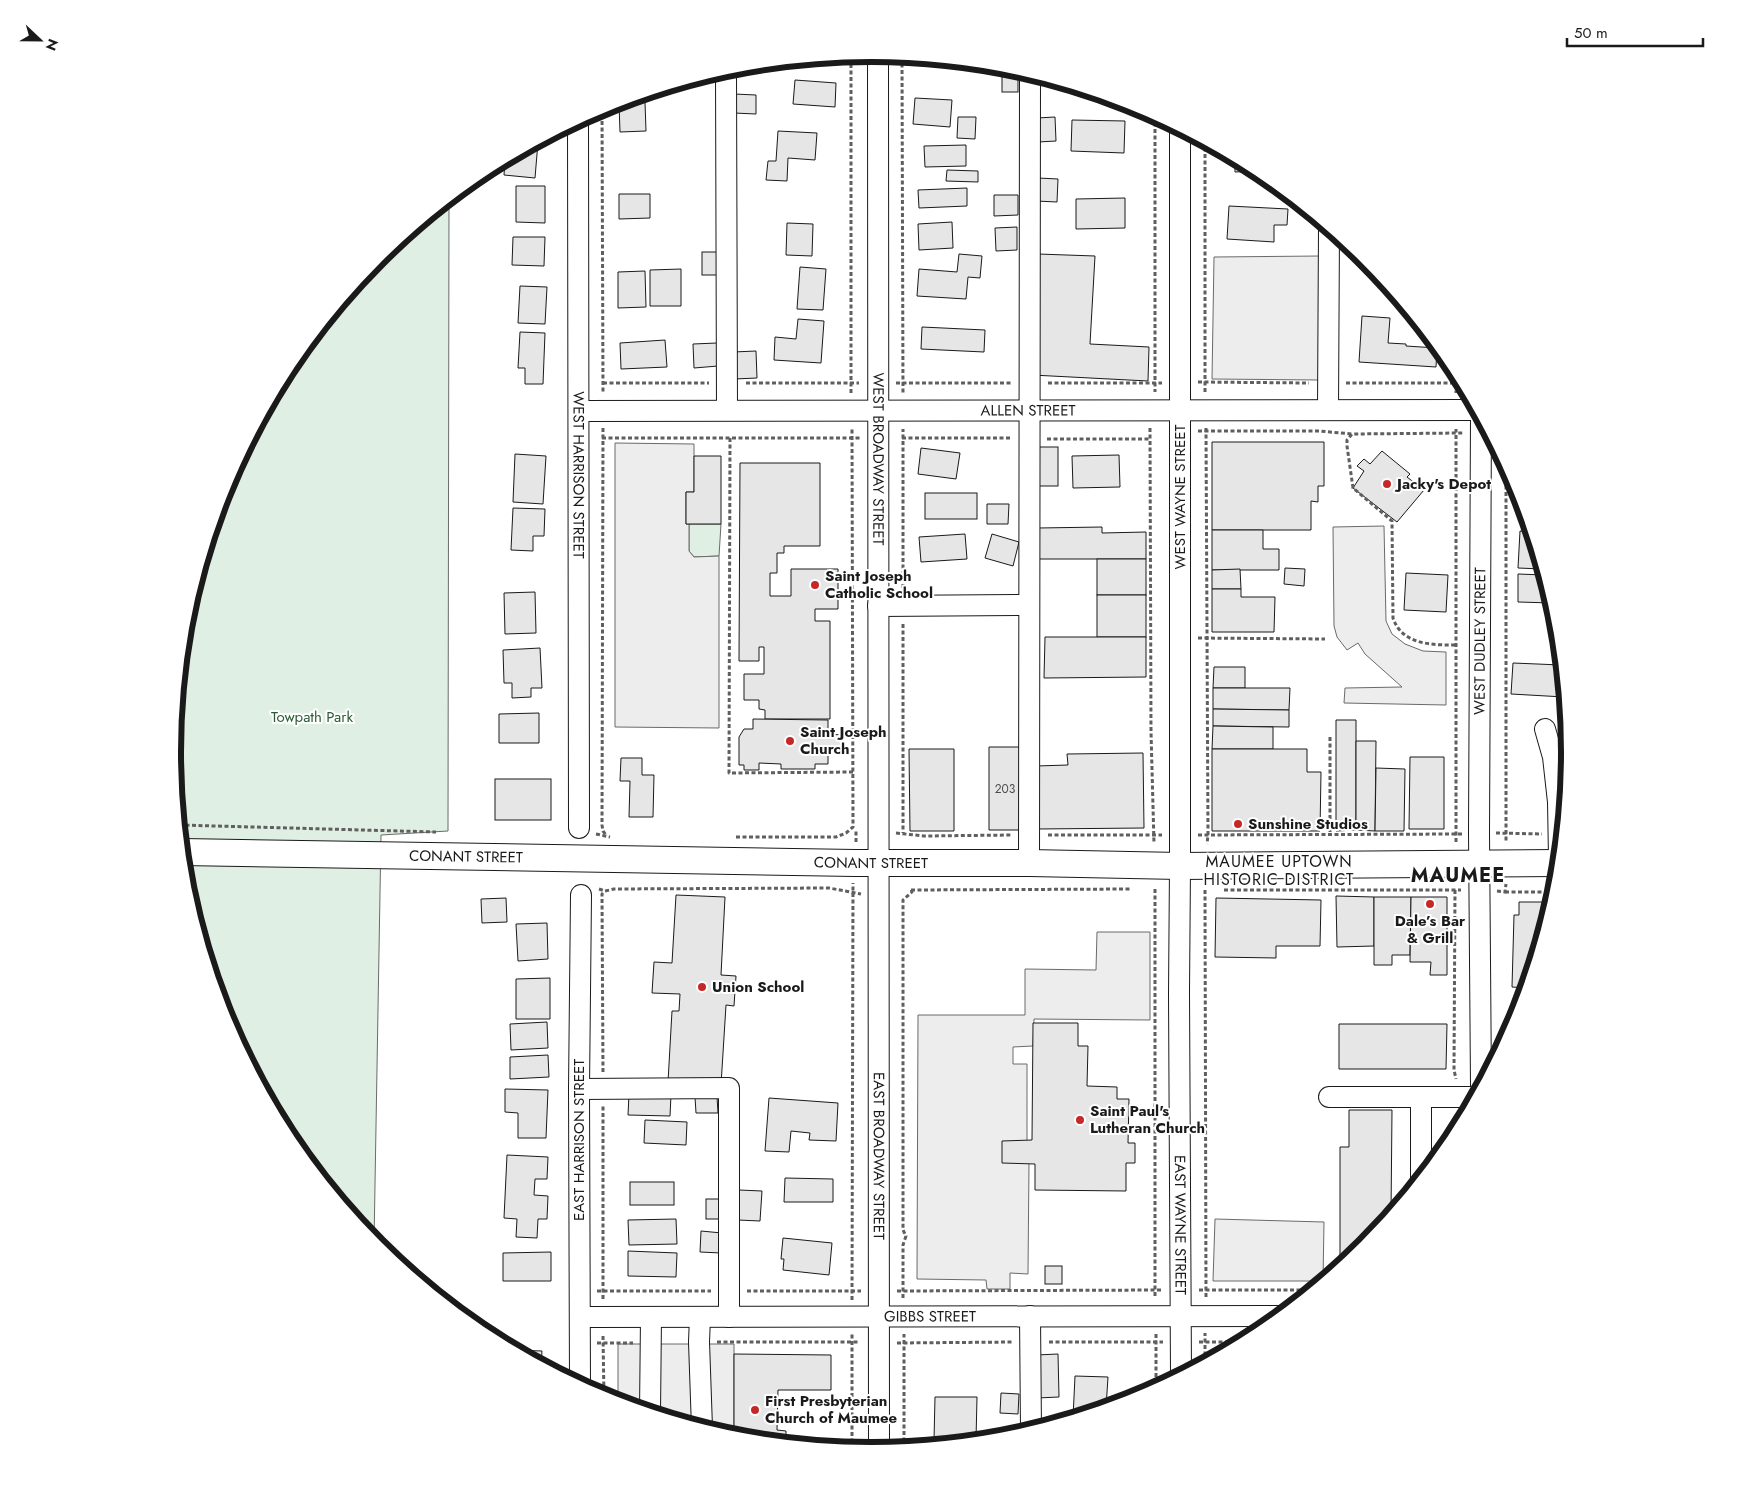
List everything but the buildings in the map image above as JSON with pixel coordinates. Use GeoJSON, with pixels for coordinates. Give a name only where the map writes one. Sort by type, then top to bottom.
{"type":"FeatureCollection","features":[{"type":"Feature","properties":{"kind":"main road","name":"CONANT STREET"},"geometry":{"type":"LineString","coordinates":[[188,852],[877,863],[1029,862],[1180,866],[1552,862]]}},
{"type":"Feature","properties":{"kind":"street","name":"WEST BROADWAY STREET"},"geometry":{"type":"LineString","coordinates":[[877,863],[878,62]]}},
{"type":"Feature","properties":{"kind":"street"},"geometry":{"type":"LineString","coordinates":[[726,78],[727,410]]}},
{"type":"Feature","properties":{"kind":"street"},"geometry":{"type":"LineString","coordinates":[[1029,862],[1030,81]]}},
{"type":"Feature","properties":{"kind":"street","name":"WEST HARRISON STREET"},"geometry":{"type":"LineString","coordinates":[[578,128],[579,828]]}},
{"type":"Feature","properties":{"kind":"street","name":"WEST WAYNE STREET"},"geometry":{"type":"LineString","coordinates":[[1180,136],[1180,866]]}},
{"type":"Feature","properties":{"kind":"street"},"geometry":{"type":"LineString","coordinates":[[1328,236],[1328,410]]}},
{"type":"Feature","properties":{"kind":"street","name":"ALLEN STREET"},"geometry":{"type":"LineString","coordinates":[[579,411],[1470,410]]}},
{"type":"Feature","properties":{"kind":"street","name":"WEST DUDLEY STREET"},"geometry":{"type":"LineString","coordinates":[[1481,430],[1479,833],[1481,1075]]}},
{"type":"Feature","properties":{"kind":"street"},"geometry":{"type":"LineString","coordinates":[[878,606],[1029,605]]}},
{"type":"Feature","properties":{"kind":"street"},"geometry":{"type":"LineString","coordinates":[[1545,729],[1553,757],[1558,819]]}},
{"type":"Feature","properties":{"kind":"street","name":"EAST BROADWAY STREET"},"geometry":{"type":"LineString","coordinates":[[877,863],[879,1442]]}},
{"type":"Feature","properties":{"kind":"street","name":"EAST WAYNE STREET"},"geometry":{"type":"LineString","coordinates":[[1180,866],[1181,1368]]}},
{"type":"Feature","properties":{"kind":"street","name":"EAST HARRISON STREET"},"geometry":{"type":"LineString","coordinates":[[580,1377],[579,1089],[587,892]]}},
{"type":"Feature","properties":{"kind":"street"},"geometry":{"type":"LineString","coordinates":[[579,1089],[729,1088],[729,1316]]}},
{"type":"Feature","properties":{"kind":"street"},"geometry":{"type":"LineString","coordinates":[[1330,1097],[1466,1097]]}},
{"type":"Feature","properties":{"kind":"street"},"geometry":{"type":"LineString","coordinates":[[1421,1097],[1421,1169]]}},
{"type":"Feature","properties":{"kind":"street"},"geometry":{"type":"LineString","coordinates":[[700,1316],[702,1421]]}},
{"type":"Feature","properties":{"kind":"street"},"geometry":{"type":"LineString","coordinates":[[1030,1316],[1031,1423]]}},
{"type":"Feature","properties":{"kind":"street","name":"GIBBS STREET"},"geometry":{"type":"LineString","coordinates":[[580,1317],[1268,1316]]}},
{"type":"Feature","properties":{"kind":"street"},"geometry":{"type":"LineString","coordinates":[[650,1406],[651,1317]]}},
{"type":"Feature","properties":{"kind":"path"},"geometry":{"type":"LineString","coordinates":[[851,63],[851,383]]}},
{"type":"Feature","properties":{"kind":"path"},"geometry":{"type":"LineString","coordinates":[[902,63],[903,833]]}},
{"type":"Feature","properties":{"kind":"path"},"geometry":{"type":"LineString","coordinates":[[602,117],[602,826],[606,835],[615,837]]}},
{"type":"Feature","properties":{"kind":"path"},"geometry":{"type":"LineString","coordinates":[[730,837],[836,837],[850,830],[924,836],[1152,835],[1150,425],[1155,388],[1154,124]]}},
{"type":"Feature","properties":{"kind":"path"},"geometry":{"type":"LineString","coordinates":[[1205,149],[1208,835],[1506,833],[1556,836]]}},
{"type":"Feature","properties":{"kind":"path"},"geometry":{"type":"LineString","coordinates":[[603,383],[903,383]]}},
{"type":"Feature","properties":{"kind":"path"},"geometry":{"type":"LineString","coordinates":[[1180,431],[1319,431],[1352,434],[1456,433],[1455,834]]}},
{"type":"Feature","properties":{"kind":"path"},"geometry":{"type":"LineString","coordinates":[[1352,434],[1347,440],[1347,446],[1353,488],[1392,521],[1393,618],[1395,624],[1405,635],[1418,642],[1435,645],[1455,645]]}},
{"type":"Feature","properties":{"kind":"path"},"geometry":{"type":"LineString","coordinates":[[730,438],[730,773],[853,772]]}},
{"type":"Feature","properties":{"kind":"path"},"geometry":{"type":"LineString","coordinates":[[850,830],[853,827],[852,438]]}},
{"type":"Feature","properties":{"kind":"path"},"geometry":{"type":"LineString","coordinates":[[1505,892],[1506,483]]}},
{"type":"Feature","properties":{"kind":"path"},"geometry":{"type":"LineString","coordinates":[[1179,638],[1325,639]]}},
{"type":"Feature","properties":{"kind":"path"},"geometry":{"type":"LineString","coordinates":[[1330,737],[1330,834]]}},
{"type":"Feature","properties":{"kind":"path"},"geometry":{"type":"LineString","coordinates":[[185,825],[437,832]]}},
{"type":"Feature","properties":{"kind":"path"},"geometry":{"type":"LineString","coordinates":[[604,1389],[602,894],[614,888],[829,888],[903,900],[912,892],[898,833]]}},
{"type":"Feature","properties":{"kind":"path"},"geometry":{"type":"LineString","coordinates":[[587,892],[602,889],[606,891]]}},
{"type":"Feature","properties":{"kind":"path"},"geometry":{"type":"LineString","coordinates":[[1154,889],[1154,1290],[1156,1380]]}},
{"type":"Feature","properties":{"kind":"path"},"geometry":{"type":"LineString","coordinates":[[1205,890],[1205,1356]]}},
{"type":"Feature","properties":{"kind":"path"},"geometry":{"type":"LineString","coordinates":[[1455,890],[1454,1070],[1466,1097]]}},
{"type":"Feature","properties":{"kind":"path"},"geometry":{"type":"LineString","coordinates":[[1460,890],[1547,892]]}},
{"type":"Feature","properties":{"kind":"path"},"geometry":{"type":"LineString","coordinates":[[852,892],[852,1442]]}},
{"type":"Feature","properties":{"kind":"path"},"geometry":{"type":"LineString","coordinates":[[903,900],[903,1230],[906,1236],[903,1245],[904,1441]]}},
{"type":"Feature","properties":{"kind":"path"},"geometry":{"type":"LineString","coordinates":[[580,1291],[1154,1290]]}},
{"type":"Feature","properties":{"kind":"path"},"geometry":{"type":"LineString","coordinates":[[1206,1290],[1303,1290]]}},
{"type":"Feature","properties":{"kind":"path"},"geometry":{"type":"LineString","coordinates":[[1205,1342],[1229,1342]]}},
{"type":"Feature","properties":{"kind":"green space","name":"Towpath Park"},"geometry":{"type":"Polygon","coordinates":[[[449,207],[448,831],[381,835],[374,1231],[324,1173],[297,1136],[273,1097],[252,1058],[218,974],[194,887],[187,843],[182,798],[182,707],[194,618],[218,531],[252,447],[273,407],[297,369],[352,298],[383,265],[449,207]]]}},
{"type":"Feature","properties":{"kind":"green space"},"geometry":{"type":"Polygon","coordinates":[[[689,524],[721,524],[719,556],[694,557],[689,551],[689,524]]]}},
{"type":"Feature","properties":{"kind":"shaded area"},"geometry":{"type":"Polygon","coordinates":[[[1320,256],[1319,380],[1212,379],[1214,257],[1320,256]]]}},
{"type":"Feature","properties":{"kind":"shaded area"},"geometry":{"type":"Polygon","coordinates":[[[615,443],[694,444],[694,492],[686,492],[686,524],[689,524],[689,551],[694,557],[719,556],[719,728],[615,727],[615,443]]]}},
{"type":"Feature","properties":{"kind":"shaded area"},"geometry":{"type":"Polygon","coordinates":[[[1384,526],[1386,621],[1392,634],[1405,644],[1423,651],[1446,652],[1446,705],[1344,703],[1345,688],[1402,687],[1365,654],[1358,643],[1347,650],[1337,637],[1334,626],[1333,527],[1384,526]]]}},
{"type":"Feature","properties":{"kind":"shaded area"},"geometry":{"type":"Polygon","coordinates":[[[1097,932],[1150,932],[1150,1020],[1034,1019],[1033,1046],[1013,1047],[1013,1064],[1027,1064],[1027,1141],[1029,1163],[1028,1274],[1010,1273],[1010,1289],[987,1289],[986,1280],[917,1279],[918,1015],[1025,1015],[1025,969],[1096,970],[1097,932]]]}},
{"type":"Feature","properties":{"kind":"shaded area"},"geometry":{"type":"Polygon","coordinates":[[[1215,1219],[1324,1222],[1323,1273],[1314,1281],[1213,1281],[1215,1219]]]}},
{"type":"Feature","properties":{"kind":"shaded area"},"geometry":{"type":"Polygon","coordinates":[[[618,1344],[734,1344],[734,1429],[692,1419],[618,1394],[618,1344]]]}},
{"type":"Feature","properties":{"kind":"place","name":"Jacky's Depot"},"geometry":{"type":"Point","coordinates":[1387,484]}},
{"type":"Feature","properties":{"kind":"place","name":"Saint Joseph Catholic School"},"geometry":{"type":"Point","coordinates":[815,585]}},
{"type":"Feature","properties":{"kind":"place","name":"Saint Joseph Church"},"geometry":{"type":"Point","coordinates":[790,741]}},
{"type":"Feature","properties":{"kind":"place","name":"Sunshine Studios"},"geometry":{"type":"Point","coordinates":[1238,824]}},
{"type":"Feature","properties":{"kind":"place","name":"Dale’s Bar & Grill"},"geometry":{"type":"Point","coordinates":[1430,904]}},
{"type":"Feature","properties":{"kind":"place","name":"Union School"},"geometry":{"type":"Point","coordinates":[702,987]}},
{"type":"Feature","properties":{"kind":"place","name":"Saint Paul's Lutheran Church"},"geometry":{"type":"Point","coordinates":[1080,1120]}},
{"type":"Feature","properties":{"kind":"place","name":"First Presbyterian Church of Maumee"},"geometry":{"type":"Point","coordinates":[755,1410]}},
{"type":"Feature","properties":{"kind":"district","name":"MAUMEE UPTOWN HISTORIC DISTRICT"},"geometry":{"type":"Point","coordinates":[1279,870]}},
{"type":"Feature","properties":{"kind":"district","name":"MAUMEE"},"geometry":{"type":"Point","coordinates":[1458,875]}}]}
